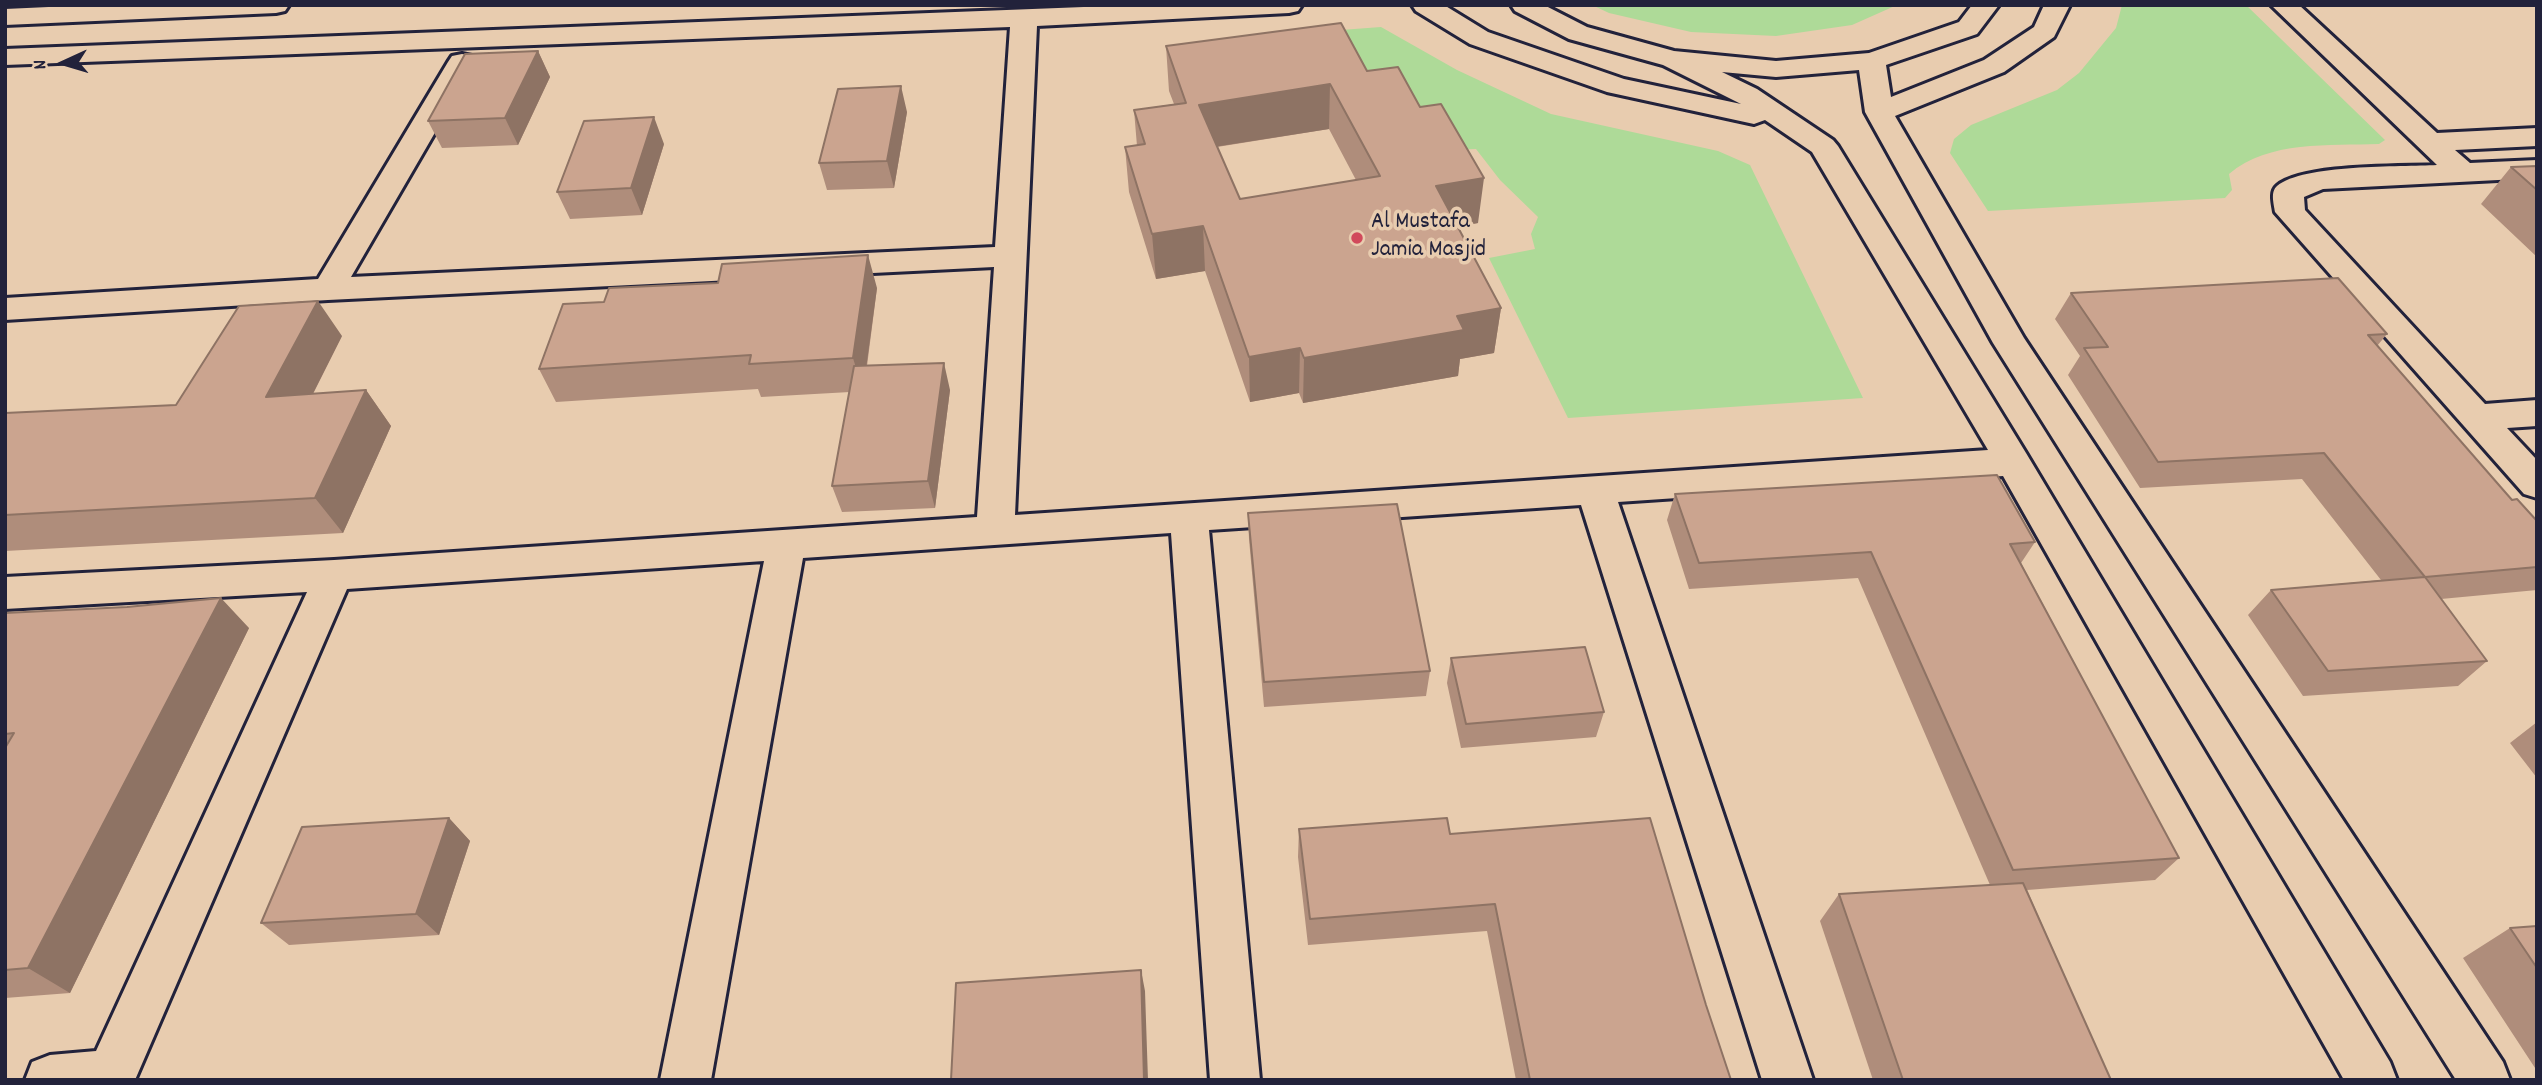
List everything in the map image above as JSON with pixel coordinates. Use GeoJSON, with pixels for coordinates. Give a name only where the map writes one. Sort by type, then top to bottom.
{"type":"FeatureCollection","features":[{"type":"Feature","properties":{"kind":"street"},"geometry":{"type":"LineString","coordinates":[[5,17],[276,5]]}},
{"type":"Feature","properties":{"kind":"street"},"geometry":{"type":"LineString","coordinates":[[5,57],[1024,19],[1289,5]]}},
{"type":"Feature","properties":{"kind":"street"},"geometry":{"type":"LineString","coordinates":[[1426,5],[1479,38],[1617,86],[1763,117],[1823,146]]}},
{"type":"Feature","properties":{"kind":"street"},"geometry":{"type":"LineString","coordinates":[[1524,5],[1578,33],[1673,59],[1776,69],[1872,61],[1968,28],[1986,5]]}},
{"type":"Feature","properties":{"kind":"street"},"geometry":{"type":"LineString","coordinates":[[1879,112],[1994,66],[2045,31],[2057,5]]}},
{"type":"Feature","properties":{"kind":"street"},"geometry":{"type":"LineString","coordinates":[[2284,5],[2463,173]]}},
{"type":"Feature","properties":{"kind":"street"},"geometry":{"type":"LineString","coordinates":[[995,531],[1024,19]]}},
{"type":"Feature","properties":{"kind":"street"},"geometry":{"type":"LineString","coordinates":[[328,289],[476,38]]}},
{"type":"Feature","properties":{"kind":"street"},"geometry":{"type":"LineString","coordinates":[[1673,59],[1747,95],[1823,146],[2013,462],[2372,1080]]}},
{"type":"Feature","properties":{"kind":"street"},"geometry":{"type":"LineString","coordinates":[[1872,61],[1879,112],[2010,343],[2485,1080]]}},
{"type":"Feature","properties":{"kind":"street"},"geometry":{"type":"LineString","coordinates":[[2431,142],[2537,137]]}},
{"type":"Feature","properties":{"kind":"street"},"geometry":{"type":"LineString","coordinates":[[2537,169],[2319,180],[2288,192],[2290,212],[2537,484]]}},
{"type":"Feature","properties":{"kind":"street"},"geometry":{"type":"LineString","coordinates":[[5,309],[328,289],[1011,256]]}},
{"type":"Feature","properties":{"kind":"street"},"geometry":{"type":"LineString","coordinates":[[2476,417],[2537,413]]}},
{"type":"Feature","properties":{"kind":"street"},"geometry":{"type":"LineString","coordinates":[[5,593],[334,575],[2013,462]]}},
{"type":"Feature","properties":{"kind":"street"},"geometry":{"type":"LineString","coordinates":[[1595,490],[1788,1080]]}},
{"type":"Feature","properties":{"kind":"street"},"geometry":{"type":"LineString","coordinates":[[1189,517],[1235,1080]]}},
{"type":"Feature","properties":{"kind":"street"},"geometry":{"type":"LineString","coordinates":[[685,1080],[786,545]]}},
{"type":"Feature","properties":{"kind":"street"},"geometry":{"type":"LineString","coordinates":[[50,1080],[110,1077],[334,575]]}},
{"type":"Feature","properties":{"kind":"green space"},"geometry":{"type":"Polygon","coordinates":[[[1592,5],[1897,5],[1852,25],[1776,36],[1691,32],[1609,13],[1592,5]]]}},
{"type":"Feature","properties":{"kind":"green space"},"geometry":{"type":"Polygon","coordinates":[[[2122,5],[2246,5],[2385,140],[2379,144],[2300,147],[2262,155],[2229,174],[2232,190],[2225,198],[1988,211],[1950,153],[1954,139],[1971,125],[2057,90],[2079,73],[2116,28],[2122,5]]]}},
{"type":"Feature","properties":{"kind":"green space"},"geometry":{"type":"Polygon","coordinates":[[[1381,27],[1457,70],[1551,114],[1718,151],[1750,165],[1863,398],[1568,418],[1489,258],[1535,249],[1531,234],[1538,217],[1500,180],[1476,149],[1448,150],[1381,71],[1354,69],[1274,35],[1381,27]]]}},
{"type":"Feature","properties":{"kind":"building","name":"Al Mustafa Jamia Masjid"},"geometry":{"type":"Polygon","coordinates":[[[1341,23],[1367,71],[1398,67],[1420,107],[1441,104],[1484,178],[1436,186],[1501,308],[1457,316],[1464,330],[1304,358],[1300,348],[1249,357],[1203,226],[1152,234],[1125,147],[1145,144],[1134,110],[1186,103],[1166,46],[1341,23]],[[1330,84],[1199,105],[1240,199],[1380,176],[1330,84]]]}},
{"type":"Feature","properties":{"kind":"building"},"geometry":{"type":"Polygon","coordinates":[[[538,51],[505,118],[428,121],[465,54],[538,51]]]}},
{"type":"Feature","properties":{"kind":"building"},"geometry":{"type":"Polygon","coordinates":[[[901,86],[887,161],[819,163],[838,89],[901,86]]]}},
{"type":"Feature","properties":{"kind":"building"},"geometry":{"type":"Polygon","coordinates":[[[654,117],[631,188],[557,192],[584,121],[654,117]]]}},
{"type":"Feature","properties":{"kind":"building"},"geometry":{"type":"Polygon","coordinates":[[[2537,166],[2537,190],[2511,167],[2537,166]]]}},
{"type":"Feature","properties":{"kind":"building"},"geometry":{"type":"Polygon","coordinates":[[[868,255],[853,358],[749,364],[751,355],[539,369],[563,304],[604,302],[609,288],[718,283],[722,264],[868,255]]]}},
{"type":"Feature","properties":{"kind":"building"},"geometry":{"type":"Polygon","coordinates":[[[2338,278],[2387,334],[2368,335],[2512,500],[2517,499],[2537,521],[2537,567],[2425,577],[2324,453],[2158,462],[2084,348],[2108,347],[2071,293],[2338,278]]]}},
{"type":"Feature","properties":{"kind":"building"},"geometry":{"type":"Polygon","coordinates":[[[318,301],[266,397],[366,390],[315,498],[5,515],[5,413],[176,405],[239,306],[318,301]]]}},
{"type":"Feature","properties":{"kind":"building"},"geometry":{"type":"Polygon","coordinates":[[[944,363],[928,481],[832,486],[854,366],[944,363]]]}},
{"type":"Feature","properties":{"kind":"building"},"geometry":{"type":"Polygon","coordinates":[[[1997,475],[2035,542],[2010,544],[2179,858],[2013,870],[1871,552],[1699,563],[1675,494],[1997,475]]]}},
{"type":"Feature","properties":{"kind":"building"},"geometry":{"type":"Polygon","coordinates":[[[1397,504],[1430,671],[1264,682],[1248,513],[1397,504]]]}},
{"type":"Feature","properties":{"kind":"building"},"geometry":{"type":"Polygon","coordinates":[[[2425,577],[2487,661],[2328,671],[2271,590],[2425,577]]]}},
{"type":"Feature","properties":{"kind":"building"},"geometry":{"type":"Polygon","coordinates":[[[221,598],[28,968],[5,970],[5,748],[14,733],[5,734],[5,613],[127,607],[221,598]]]}},
{"type":"Feature","properties":{"kind":"building"},"geometry":{"type":"Polygon","coordinates":[[[1585,647],[1604,712],[1466,724],[1451,658],[1585,647]]]}},
{"type":"Feature","properties":{"kind":"building"},"geometry":{"type":"Polygon","coordinates":[[[449,818],[416,914],[261,923],[302,827],[449,818]]]}},
{"type":"Feature","properties":{"kind":"building"},"geometry":{"type":"Polygon","coordinates":[[[1447,818],[1450,834],[1650,818],[1731,1080],[1530,1080],[1495,904],[1310,919],[1299,829],[1447,818]]]}},
{"type":"Feature","properties":{"kind":"building"},"geometry":{"type":"Polygon","coordinates":[[[2023,883],[2111,1080],[1903,1080],[1839,894],[2023,883]]]}},
{"type":"Feature","properties":{"kind":"building"},"geometry":{"type":"Polygon","coordinates":[[[2537,926],[2537,968],[2510,928],[2537,926]]]}},
{"type":"Feature","properties":{"kind":"building"},"geometry":{"type":"Polygon","coordinates":[[[1141,970],[1144,1080],[951,1080],[956,983],[1141,970]]]}},
{"type":"Feature","properties":{"kind":"place","name":"Al Mustafa Jamia Masjid"},"geometry":{"type":"Point","coordinates":[1357,238]}}]}
